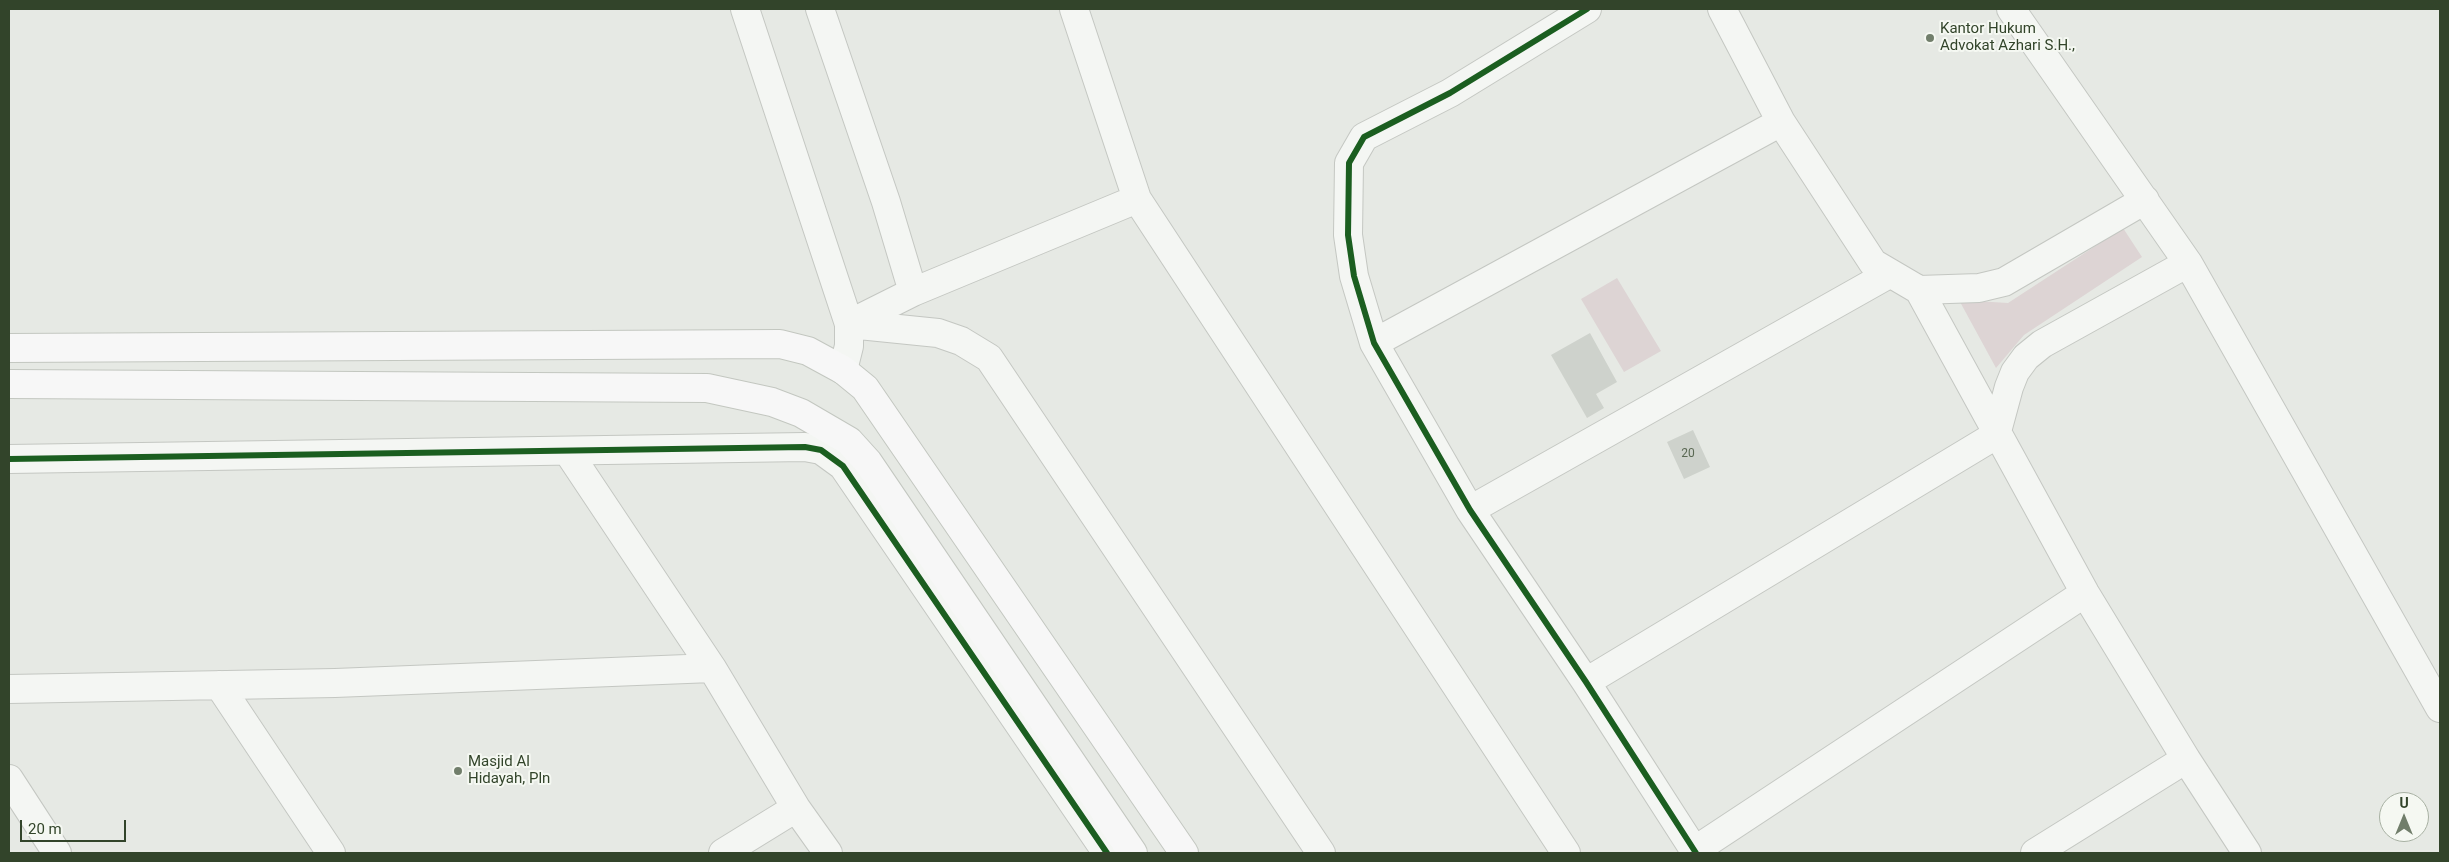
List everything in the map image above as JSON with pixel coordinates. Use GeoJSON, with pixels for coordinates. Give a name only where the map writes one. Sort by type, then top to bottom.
{"type":"FeatureCollection","features":[{"type":"Feature","properties":{"kind":"main road"},"geometry":{"type":"LineString","coordinates":[[9,348],[780,344],[808,351],[843,370],[865,388],[1184,853]]}},
{"type":"Feature","properties":{"kind":"main road"},"geometry":{"type":"LineString","coordinates":[[42,348],[42,384]]}},
{"type":"Feature","properties":{"kind":"main road"},"geometry":{"type":"LineString","coordinates":[[9,384],[707,388],[772,402],[801,414],[850,441],[868,462],[1124,853]]}},
{"type":"Feature","properties":{"kind":"street"},"geometry":{"type":"LineString","coordinates":[[745,9],[849,324],[850,346],[843,370]]}},
{"type":"Feature","properties":{"kind":"street"},"geometry":{"type":"LineString","coordinates":[[820,9],[886,202],[912,292]]}},
{"type":"Feature","properties":{"kind":"street"},"geometry":{"type":"LineString","coordinates":[[1074,9],[1137,199],[1566,853]]}},
{"type":"Feature","properties":{"kind":"street"},"geometry":{"type":"LineString","coordinates":[[1587,9],[1450,93],[1364,137],[1349,163],[1348,235],[1354,276],[1374,343],[1470,510],[1586,682],[1695,852],[2085,593]]}},
{"type":"Feature","properties":{"kind":"street"},"geometry":{"type":"LineString","coordinates":[[1722,9],[1781,122],[1873,264],[1919,290],[1979,288],[2004,282],[2145,200]]}},
{"type":"Feature","properties":{"kind":"street"},"geometry":{"type":"LineString","coordinates":[[2011,9],[2188,264],[2440,708]]}},
{"type":"Feature","properties":{"kind":"street"},"geometry":{"type":"LineString","coordinates":[[1374,343],[1781,122]]}},
{"type":"Feature","properties":{"kind":"street"},"geometry":{"type":"LineString","coordinates":[[849,324],[912,292],[1137,199]]}},
{"type":"Feature","properties":{"kind":"street"},"geometry":{"type":"LineString","coordinates":[[1586,682],[1996,434],[2009,386],[2015,372],[2026,357],[2042,344],[2188,264]]}},
{"type":"Feature","properties":{"kind":"street"},"geometry":{"type":"LineString","coordinates":[[1470,510],[1889,274]]}},
{"type":"Feature","properties":{"kind":"street"},"geometry":{"type":"LineString","coordinates":[[1919,290],[1996,434],[2085,593],[2186,759],[2247,853]]}},
{"type":"Feature","properties":{"kind":"street"},"geometry":{"type":"LineString","coordinates":[[849,324],[938,333],[961,341],[989,358],[1321,853]]}},
{"type":"Feature","properties":{"kind":"street"},"geometry":{"type":"LineString","coordinates":[[9,459],[805,448],[821,450],[832,456],[843,466],[1124,853]]}},
{"type":"Feature","properties":{"kind":"street"},"geometry":{"type":"LineString","coordinates":[[568,452],[712,668],[796,808],[828,853]]}},
{"type":"Feature","properties":{"kind":"street"},"geometry":{"type":"LineString","coordinates":[[9,689],[335,683],[712,668]]}},
{"type":"Feature","properties":{"kind":"street"},"geometry":{"type":"LineString","coordinates":[[219,685],[331,853]]}},
{"type":"Feature","properties":{"kind":"street"},"geometry":{"type":"LineString","coordinates":[[2035,853],[2186,759]]}},
{"type":"Feature","properties":{"kind":"street"},"geometry":{"type":"LineString","coordinates":[[9,779],[57,853]]}},
{"type":"Feature","properties":{"kind":"street"},"geometry":{"type":"LineString","coordinates":[[723,853],[796,808]]}},
{"type":"Feature","properties":{"kind":"shaded area"},"geometry":{"type":"Polygon","coordinates":[[[2123,228],[2142,257],[2024,335],[1996,368],[1959,300],[2008,303],[2123,228]]]}},
{"type":"Feature","properties":{"kind":"shaded area"},"geometry":{"type":"Polygon","coordinates":[[[1617,278],[1661,351],[1624,372],[1581,299],[1617,278]]]}},
{"type":"Feature","properties":{"kind":"building"},"geometry":{"type":"Polygon","coordinates":[[[1590,333],[1617,382],[1596,394],[1604,408],[1587,418],[1551,355],[1590,333]]]}},
{"type":"Feature","properties":{"kind":"building"},"geometry":{"type":"Polygon","coordinates":[[[1693,430],[1710,467],[1684,479],[1667,442],[1693,430]]]}},
{"type":"Feature","properties":{"kind":"cycle path"},"geometry":{"type":"LineString","coordinates":[[1587,9],[1450,93],[1364,137],[1349,163],[1348,235],[1354,276],[1374,343],[1470,510],[1586,682],[1696,853]]}},
{"type":"Feature","properties":{"kind":"cycle path"},"geometry":{"type":"LineString","coordinates":[[9,459],[805,447],[821,450],[843,466],[1107,853]]}},
{"type":"Feature","properties":{"kind":"place","name":"Kantor Hukum Advokat Azhari S.H.,"},"geometry":{"type":"Point","coordinates":[1930,38]}},
{"type":"Feature","properties":{"kind":"place","name":"Masjid Al Hidayah, Pln"},"geometry":{"type":"Point","coordinates":[458,771]}}]}
